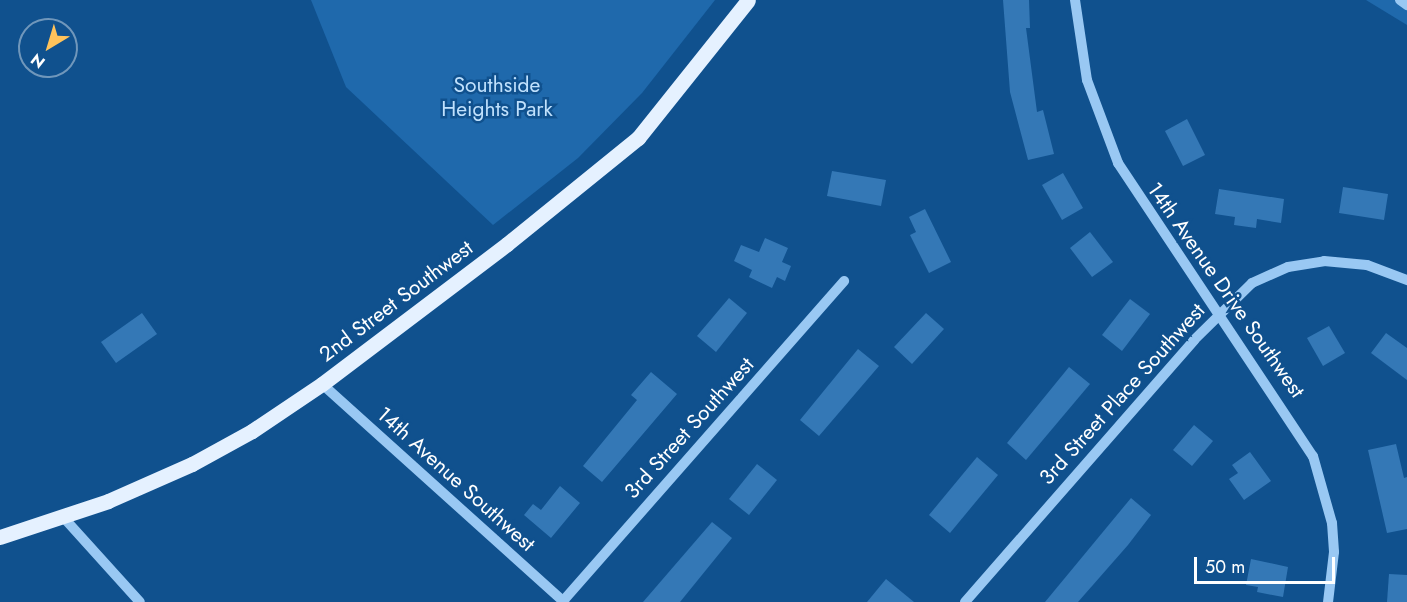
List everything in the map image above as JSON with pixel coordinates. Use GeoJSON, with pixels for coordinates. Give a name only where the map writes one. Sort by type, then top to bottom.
{"type":"FeatureCollection","features":[{"type":"Feature","properties":{"kind":"main road","name":"2nd Street Southwest"},"geometry":{"type":"LineString","coordinates":[[0,537],[64,518],[192,464],[252,431],[322,384],[507,244],[638,138],[748,0]]}},
{"type":"Feature","properties":{"kind":"street","name":"14th Avenue Drive Southwest"},"geometry":{"type":"LineString","coordinates":[[1075,0],[1087,80],[1118,163],[1299,430],[1323,482],[1334,552],[1328,602]]}},
{"type":"Feature","properties":{"kind":"street"},"geometry":{"type":"LineString","coordinates":[[1400,0],[1407,4]]}},
{"type":"Feature","properties":{"kind":"street","name":"3rd Street Place Southwest"},"geometry":{"type":"LineString","coordinates":[[965,602],[1220,314],[1252,283],[1307,263],[1367,265],[1407,280]]}},
{"type":"Feature","properties":{"kind":"street","name":"3rd Street Southwest"},"geometry":{"type":"LineString","coordinates":[[563,601],[844,281]]}},
{"type":"Feature","properties":{"kind":"street","name":"14th Avenue Southwest"},"geometry":{"type":"LineString","coordinates":[[322,384],[563,601]]}},
{"type":"Feature","properties":{"kind":"street"},"geometry":{"type":"LineString","coordinates":[[64,518],[140,602]]}},
{"type":"Feature","properties":{"kind":"green space","name":"Southside Heights Park"},"geometry":{"type":"Polygon","coordinates":[[[311,0],[715,0],[642,93],[578,158],[493,225],[346,87],[311,0]]]}},
{"type":"Feature","properties":{"kind":"green space"},"geometry":{"type":"Polygon","coordinates":[[[1366,0],[1407,0],[1407,25],[1366,0]]]}},
{"type":"Feature","properties":{"kind":"building"},"geometry":{"type":"Polygon","coordinates":[[[1003,0],[1029,0],[1030,28],[1026,28],[1037,112],[1043,110],[1054,154],[1028,160],[1010,92],[1003,0]]]}},
{"type":"Feature","properties":{"kind":"building"},"geometry":{"type":"Polygon","coordinates":[[[1187,119],[1205,155],[1183,166],[1165,131],[1187,119]]]}},
{"type":"Feature","properties":{"kind":"building"},"geometry":{"type":"Polygon","coordinates":[[[832,171],[886,180],[881,206],[827,196],[832,171]]]}},
{"type":"Feature","properties":{"kind":"building"},"geometry":{"type":"Polygon","coordinates":[[[1063,173],[1083,208],[1062,220],[1042,185],[1063,173]]]}},
{"type":"Feature","properties":{"kind":"building"},"geometry":{"type":"Polygon","coordinates":[[[1343,187],[1388,194],[1384,220],[1339,213],[1343,187]]]}},
{"type":"Feature","properties":{"kind":"building"},"geometry":{"type":"Polygon","coordinates":[[[1219,189],[1284,199],[1281,223],[1257,219],[1256,228],[1234,225],[1235,217],[1215,214],[1219,189]]]}},
{"type":"Feature","properties":{"kind":"building"},"geometry":{"type":"Polygon","coordinates":[[[925,209],[951,262],[929,273],[910,235],[916,232],[909,217],[925,209]]]}},
{"type":"Feature","properties":{"kind":"building"},"geometry":{"type":"Polygon","coordinates":[[[1090,232],[1113,262],[1092,277],[1070,248],[1090,232]]]}},
{"type":"Feature","properties":{"kind":"building"},"geometry":{"type":"Polygon","coordinates":[[[765,238],[788,248],[782,262],[791,266],[785,281],[777,277],[772,288],[749,277],[752,270],[734,261],[741,245],[759,252],[765,238]]]}},
{"type":"Feature","properties":{"kind":"building"},"geometry":{"type":"Polygon","coordinates":[[[729,298],[747,313],[716,352],[697,336],[729,298]]]}},
{"type":"Feature","properties":{"kind":"building"},"geometry":{"type":"Polygon","coordinates":[[[1130,299],[1150,314],[1122,351],[1102,335],[1130,299]]]}},
{"type":"Feature","properties":{"kind":"building"},"geometry":{"type":"Polygon","coordinates":[[[142,313],[157,334],[116,363],[101,342],[142,313]]]}},
{"type":"Feature","properties":{"kind":"building"},"geometry":{"type":"Polygon","coordinates":[[[926,313],[944,329],[912,364],[894,347],[926,313]]]}},
{"type":"Feature","properties":{"kind":"building"},"geometry":{"type":"Polygon","coordinates":[[[1329,326],[1345,353],[1323,366],[1307,338],[1329,326]]]}},
{"type":"Feature","properties":{"kind":"building"},"geometry":{"type":"Polygon","coordinates":[[[1386,333],[1407,348],[1407,380],[1371,353],[1386,333]]]}},
{"type":"Feature","properties":{"kind":"building"},"geometry":{"type":"Polygon","coordinates":[[[858,349],[879,366],[819,436],[800,420],[858,349]]]}},
{"type":"Feature","properties":{"kind":"building"},"geometry":{"type":"Polygon","coordinates":[[[1069,367],[1090,384],[1026,460],[1007,443],[1069,367]]]}},
{"type":"Feature","properties":{"kind":"building"},"geometry":{"type":"Polygon","coordinates":[[[651,372],[677,394],[602,482],[583,466],[637,400],[631,395],[651,372]]]}},
{"type":"Feature","properties":{"kind":"building"},"geometry":{"type":"Polygon","coordinates":[[[1194,425],[1213,441],[1192,466],[1173,450],[1194,425]]]}},
{"type":"Feature","properties":{"kind":"building"},"geometry":{"type":"Polygon","coordinates":[[[1396,444],[1404,478],[1407,477],[1407,529],[1387,533],[1368,450],[1396,444]]]}},
{"type":"Feature","properties":{"kind":"building"},"geometry":{"type":"Polygon","coordinates":[[[1250,452],[1271,481],[1244,500],[1229,479],[1238,473],[1232,465],[1250,452]]]}},
{"type":"Feature","properties":{"kind":"building"},"geometry":{"type":"Polygon","coordinates":[[[977,457],[998,475],[950,533],[929,515],[977,457]]]}},
{"type":"Feature","properties":{"kind":"building"},"geometry":{"type":"Polygon","coordinates":[[[757,464],[777,480],[749,515],[729,499],[757,464]]]}},
{"type":"Feature","properties":{"kind":"building"},"geometry":{"type":"Polygon","coordinates":[[[560,486],[580,503],[551,538],[524,515],[533,504],[541,510],[560,486]]]}},
{"type":"Feature","properties":{"kind":"building"},"geometry":{"type":"Polygon","coordinates":[[[1131,498],[1151,515],[1128,545],[1078,602],[1045,602],[1131,498]]]}},
{"type":"Feature","properties":{"kind":"building"},"geometry":{"type":"Polygon","coordinates":[[[712,522],[732,538],[680,602],[643,602],[712,522]]]}},
{"type":"Feature","properties":{"kind":"building"},"geometry":{"type":"Polygon","coordinates":[[[1251,559],[1288,567],[1283,597],[1257,592],[1258,587],[1246,585],[1251,559]]]}},
{"type":"Feature","properties":{"kind":"building"},"geometry":{"type":"Polygon","coordinates":[[[1389,574],[1407,575],[1407,602],[1387,602],[1389,574]]]}},
{"type":"Feature","properties":{"kind":"building"},"geometry":{"type":"Polygon","coordinates":[[[886,579],[914,602],[867,602],[886,579]]]}}]}
